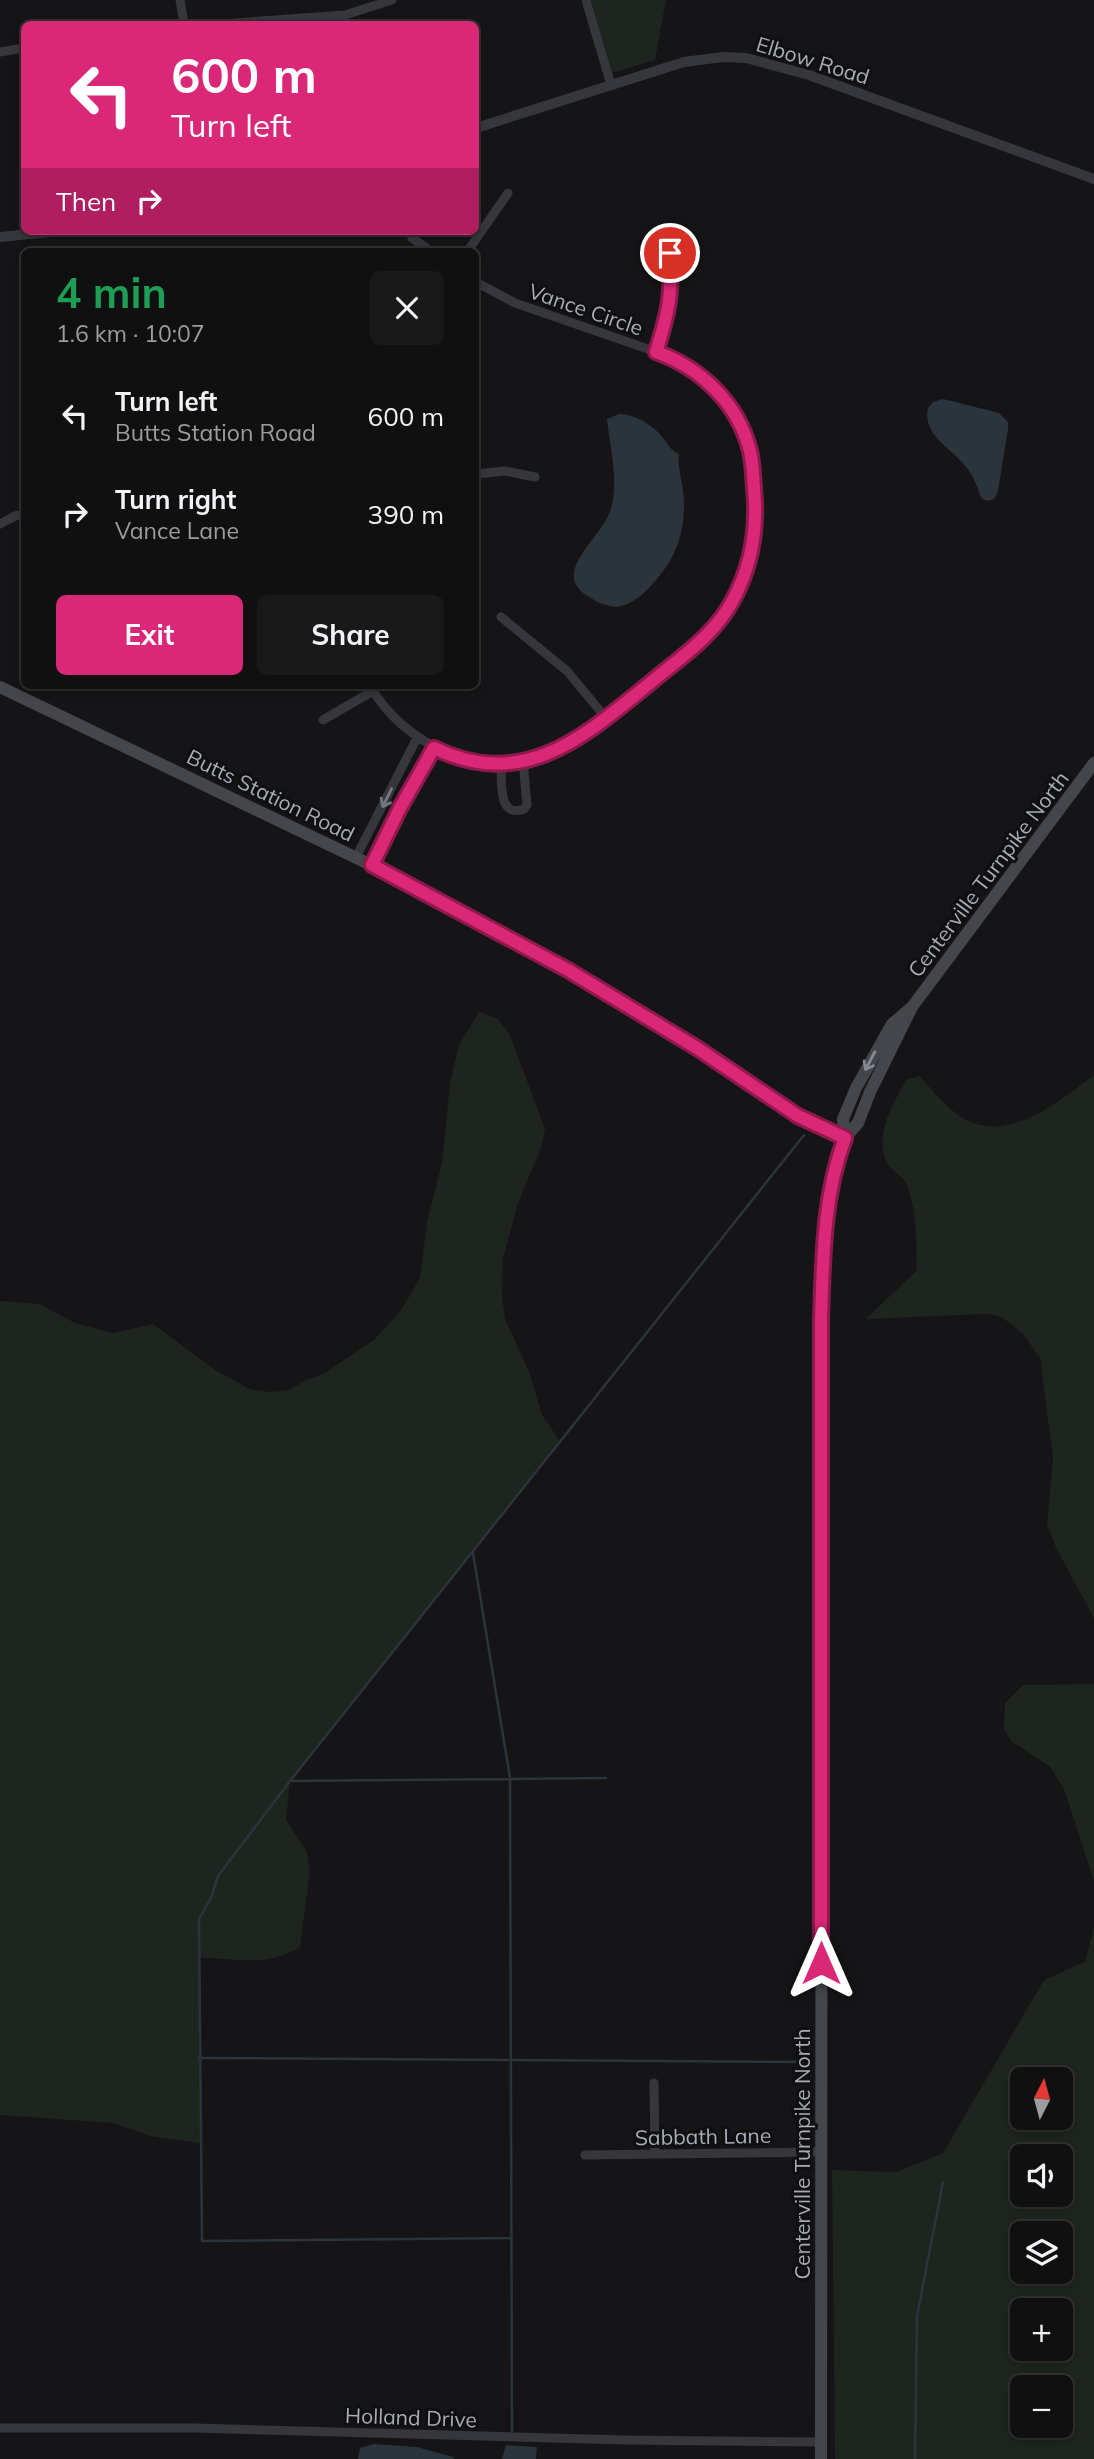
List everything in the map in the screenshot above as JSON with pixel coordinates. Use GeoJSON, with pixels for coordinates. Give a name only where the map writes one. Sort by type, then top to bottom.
{"type":"FeatureCollection","features":[{"type":"Feature","properties":{"kind":"main road","name":"Butts Station Road"},"geometry":{"type":"LineString","coordinates":[[0,687],[372,865],[568,970],[697,1048],[798,1116],[845,1138]]}},
{"type":"Feature","properties":{"kind":"main road","name":"Centerville Turnpike North"},"geometry":{"type":"LineString","coordinates":[[821,2459],[821,1320],[826,1217],[833,1176],[845,1138],[844,1119],[856,1088],[892,1024],[912,1007],[1094,764]]}},
{"type":"Feature","properties":{"kind":"street"},"geometry":{"type":"LineString","coordinates":[[180,0],[184,21]]}},
{"type":"Feature","properties":{"kind":"street"},"geometry":{"type":"LineString","coordinates":[[304,21],[331,20],[391,0]]}},
{"type":"Feature","properties":{"kind":"street"},"geometry":{"type":"LineString","coordinates":[[586,0],[611,85]]}},
{"type":"Feature","properties":{"kind":"street"},"geometry":{"type":"LineString","coordinates":[[0,52],[21,48]]}},
{"type":"Feature","properties":{"kind":"street","name":"Elbow Road"},"geometry":{"type":"LineString","coordinates":[[479,127],[701,59],[723,57],[764,62],[845,88],[1094,178]]}},
{"type":"Feature","properties":{"kind":"street"},"geometry":{"type":"LineString","coordinates":[[479,235],[508,193]]}},
{"type":"Feature","properties":{"kind":"street"},"geometry":{"type":"LineString","coordinates":[[0,237],[21,235]]}},
{"type":"Feature","properties":{"kind":"street"},"geometry":{"type":"LineString","coordinates":[[412,238],[426,248]]}},
{"type":"Feature","properties":{"kind":"street"},"geometry":{"type":"LineString","coordinates":[[656,352],[669,311],[672,289],[670,253]]}},
{"type":"Feature","properties":{"kind":"street","name":"Vance Circle"},"geometry":{"type":"LineString","coordinates":[[372,689],[386,709],[417,738],[434,748],[471,760],[501,763],[547,755],[573,743],[606,718],[713,629],[732,602],[747,572],[754,536],[755,495],[751,452],[731,408],[715,389],[696,371],[656,352],[514,303],[479,284]]}},
{"type":"Feature","properties":{"kind":"street"},"geometry":{"type":"LineString","coordinates":[[479,474],[505,471],[535,477]]}},
{"type":"Feature","properties":{"kind":"street"},"geometry":{"type":"LineString","coordinates":[[0,524],[21,515]]}},
{"type":"Feature","properties":{"kind":"street"},"geometry":{"type":"LineString","coordinates":[[501,617],[567,671],[606,718]]}},
{"type":"Feature","properties":{"kind":"street"},"geometry":{"type":"LineString","coordinates":[[323,720],[372,689]]}},
{"type":"Feature","properties":{"kind":"street"},"geometry":{"type":"LineString","coordinates":[[356,858],[417,738]]}},
{"type":"Feature","properties":{"kind":"street"},"geometry":{"type":"LineString","coordinates":[[372,865],[434,748]]}},
{"type":"Feature","properties":{"kind":"street"},"geometry":{"type":"LineString","coordinates":[[501,763],[503,800],[506,808],[512,812],[524,809],[527,805],[523,761]]}},
{"type":"Feature","properties":{"kind":"street"},"geometry":{"type":"LineString","coordinates":[[654,2083],[655,2154]]}},
{"type":"Feature","properties":{"kind":"street","name":"Sabbath Lane"},"geometry":{"type":"LineString","coordinates":[[585,2155],[821,2152]]}},
{"type":"Feature","properties":{"kind":"street","name":"Holland Drive"},"geometry":{"type":"LineString","coordinates":[[0,2428],[241,2429],[598,2440],[821,2442]]}},
{"type":"Feature","properties":{"kind":"shaded area"},"geometry":{"type":"Polygon","coordinates":[[[591,0],[666,0],[655,60],[612,73],[591,0]]]}},
{"type":"Feature","properties":{"kind":"shaded area"},"geometry":{"type":"Polygon","coordinates":[[[943,399],[999,413],[1008,422],[998,491],[992,500],[984,500],[981,497],[969,470],[929,426],[928,408],[933,402],[943,399]]]}},
{"type":"Feature","properties":{"kind":"shaded area"},"geometry":{"type":"Polygon","coordinates":[[[619,414],[637,418],[649,425],[679,454],[684,515],[676,549],[664,570],[639,597],[617,607],[598,602],[582,592],[575,583],[574,572],[612,505],[614,472],[607,419],[619,414]]]}},
{"type":"Feature","properties":{"kind":"shaded area"},"geometry":{"type":"Polygon","coordinates":[[[479,1012],[498,1019],[510,1035],[545,1129],[541,1148],[518,1203],[503,1259],[502,1299],[505,1319],[530,1374],[542,1415],[560,1441],[290,1781],[286,1820],[307,1852],[310,1871],[300,1947],[288,1954],[263,1960],[200,1958],[200,2143],[150,2136],[113,2123],[0,2115],[0,1301],[40,1304],[75,1323],[113,1333],[153,1324],[215,1370],[250,1389],[270,1392],[289,1390],[325,1373],[375,1339],[400,1312],[420,1278],[427,1222],[442,1163],[450,1083],[459,1045],[479,1012]]]}},
{"type":"Feature","properties":{"kind":"shaded area"},"geometry":{"type":"Polygon","coordinates":[[[1094,1075],[1094,1618],[1056,1548],[1047,1524],[1053,1458],[1040,1358],[1023,1334],[1002,1317],[988,1314],[866,1319],[917,1270],[913,1205],[905,1181],[888,1164],[883,1150],[887,1119],[906,1080],[919,1076],[953,1111],[971,1122],[990,1126],[1008,1125],[1027,1119],[1045,1110],[1094,1075]]]}},
{"type":"Feature","properties":{"kind":"shaded area"},"geometry":{"type":"Polygon","coordinates":[[[1094,1684],[1094,1881],[1064,1789],[1050,1767],[1011,1741],[1004,1729],[1005,1703],[1023,1685],[1094,1684]]]}},
{"type":"Feature","properties":{"kind":"shaded area"},"geometry":{"type":"Polygon","coordinates":[[[1094,1928],[1094,2459],[835,2459],[832,2170],[897,2172],[943,2153],[1044,1980],[1085,1962],[1094,1928]]]}},
{"type":"Feature","properties":{"kind":"shaded area"},"geometry":{"type":"Polygon","coordinates":[[[407,2443],[449,2448],[454,2459],[357,2459],[358,2447],[364,2444],[407,2443]]]}},
{"type":"Feature","properties":{"kind":"shaded area"},"geometry":{"type":"Polygon","coordinates":[[[506,2445],[537,2447],[536,2459],[502,2459],[506,2445]]]}},
{"type":"Feature","properties":{"kind":"pier"},"geometry":{"type":"Polygon","coordinates":[[[371,2439],[435,2443],[449,2448],[453,2457],[417,2447],[374,2444],[360,2448],[358,2459],[354,2459],[356,2444],[371,2439]]]}},
{"type":"Feature","properties":{"kind":"waterway"},"geometry":{"type":"LineString","coordinates":[[512,2238],[202,2241],[199,1919],[211,1898],[218,1876],[290,1781],[804,1135]]}},
{"type":"Feature","properties":{"kind":"waterway"},"geometry":{"type":"LineString","coordinates":[[473,1553],[510,1778],[512,2431]]}},
{"type":"Feature","properties":{"kind":"waterway"},"geometry":{"type":"LineString","coordinates":[[290,1781],[606,1778]]}},
{"type":"Feature","properties":{"kind":"waterway"},"geometry":{"type":"LineString","coordinates":[[199,2058],[811,2062]]}},
{"type":"Feature","properties":{"kind":"waterway"},"geometry":{"type":"LineString","coordinates":[[915,2459],[917,2316],[943,2182]]}},
{"type":"Feature","properties":{"kind":"route"},"geometry":{"type":"LineString","coordinates":[[670,253],[672,289],[669,311],[656,352],[696,371],[715,389],[731,408],[751,452],[755,495],[754,536],[747,572],[740,587],[723,617],[701,641],[573,743],[547,755],[498,763],[471,760],[434,748],[372,865],[568,970],[697,1048],[798,1116],[845,1138],[830,1190],[822,1278],[821,1963]]}}]}
